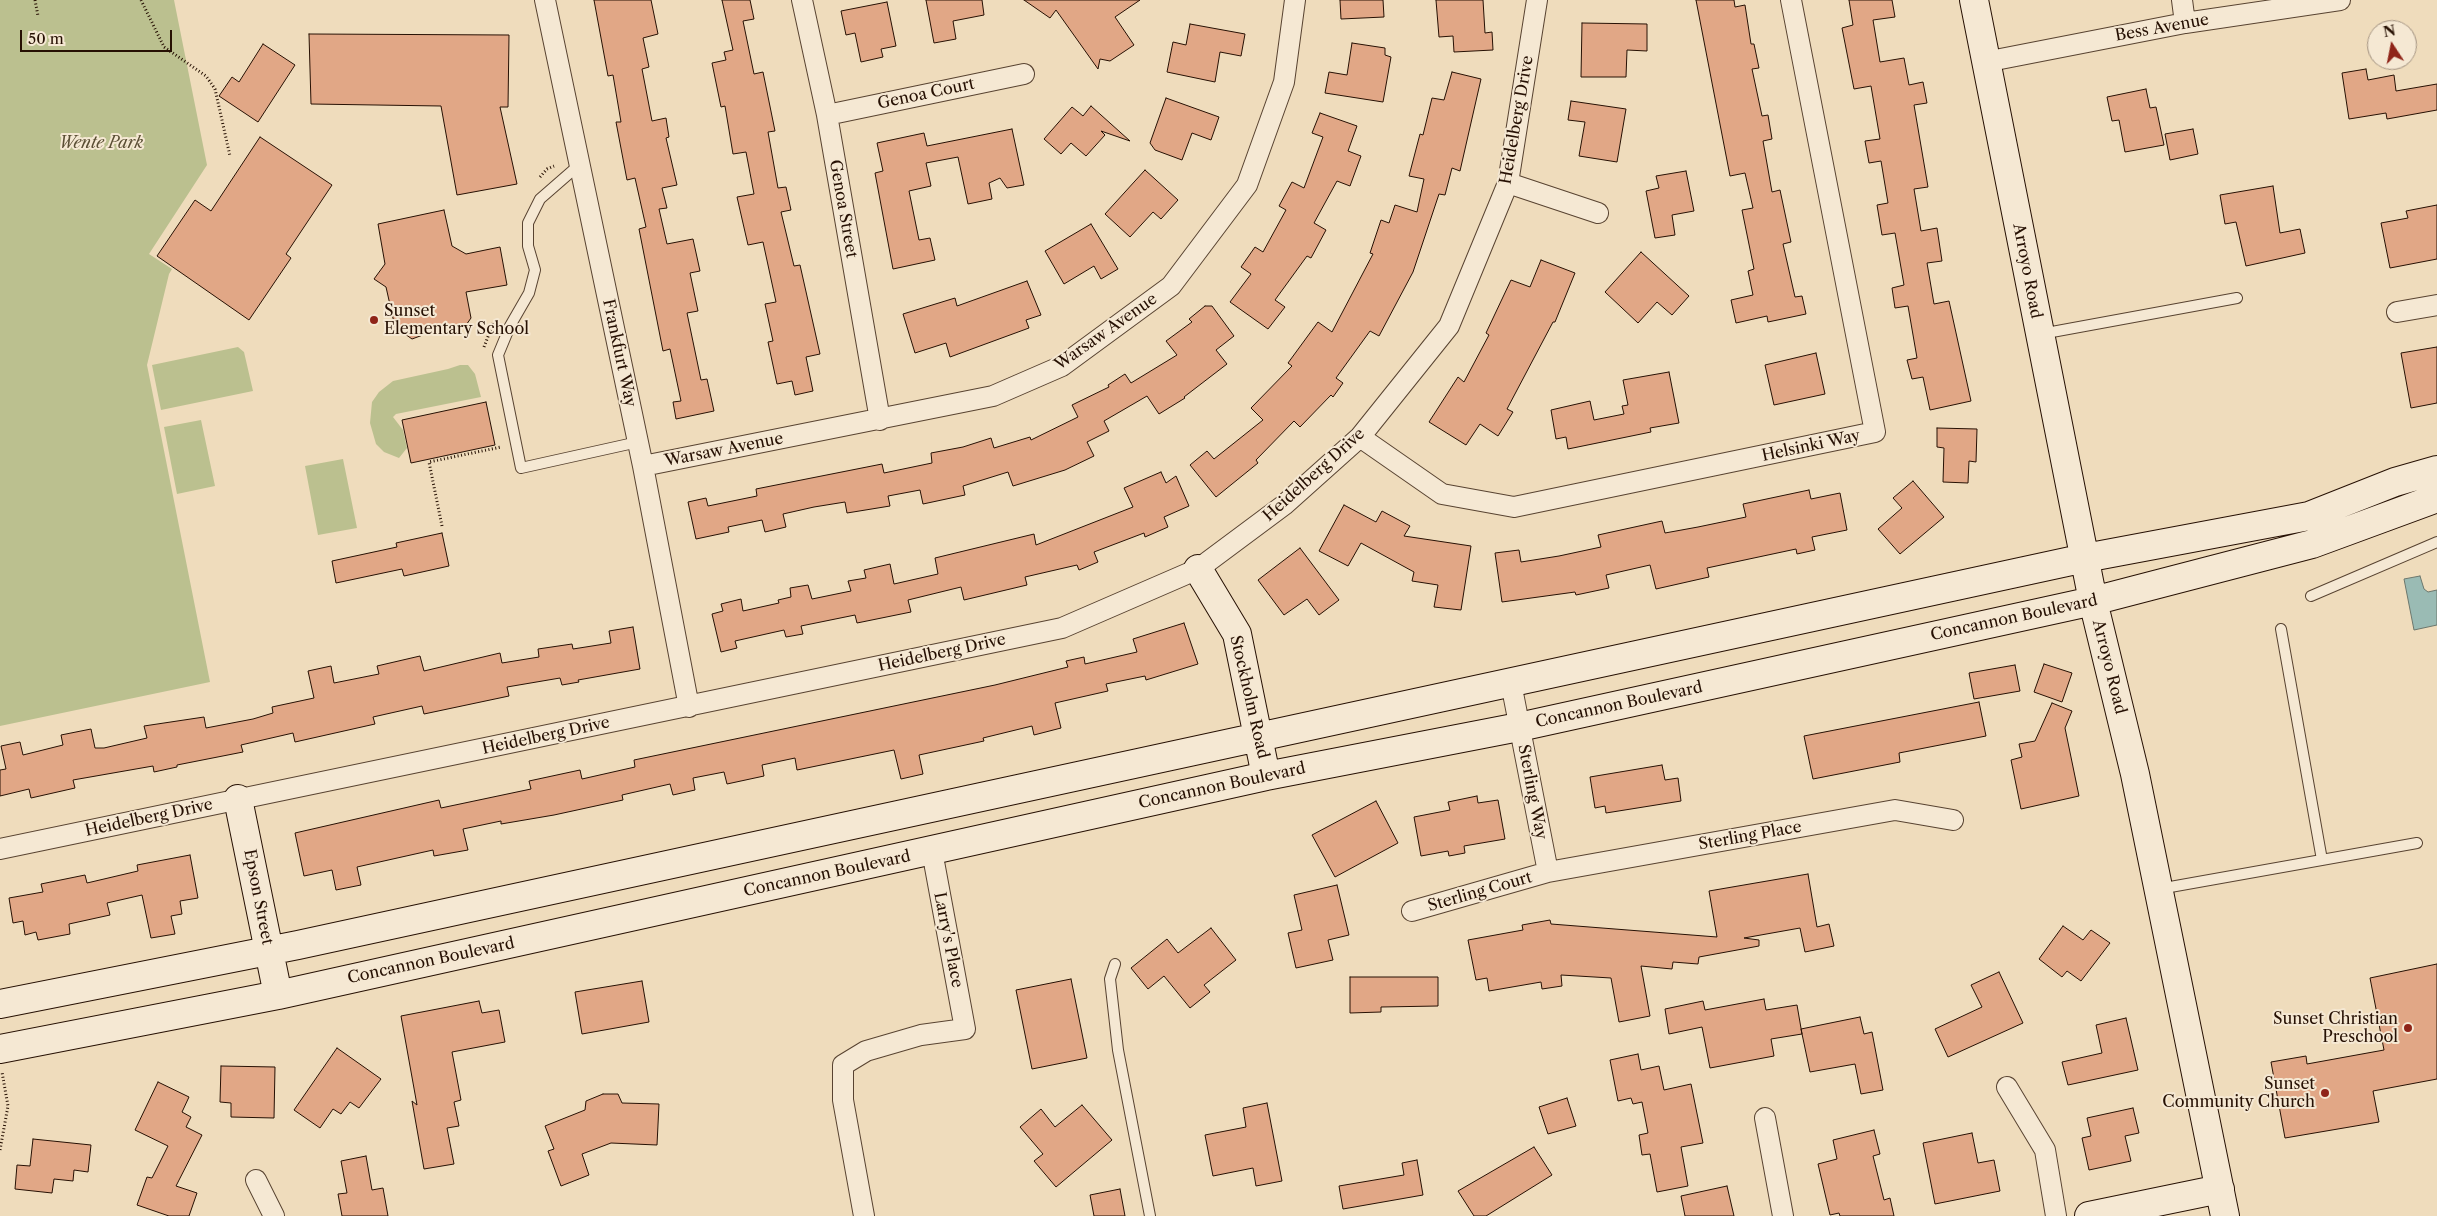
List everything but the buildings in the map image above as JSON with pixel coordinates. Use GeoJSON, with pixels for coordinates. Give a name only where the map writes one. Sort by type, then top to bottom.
{"type":"FeatureCollection","features":[{"type":"Feature","properties":{"kind":"main road","name":"Arroyo Road"},"geometry":{"type":"LineString","coordinates":[[1974,0],[2093,601],[2135,774],[2225,1216]]}},
{"type":"Feature","properties":{"kind":"main road"},"geometry":{"type":"LineString","coordinates":[[0,1004],[269,951],[2085,558],[2309,516],[2395,482],[2437,470]]}},
{"type":"Feature","properties":{"kind":"main road","name":"Concannon Boulevard"},"geometry":{"type":"LineString","coordinates":[[0,1049],[278,995],[1266,776],[1519,727],[2093,601],[2312,544],[2437,498]]}},
{"type":"Feature","properties":{"kind":"main road","name":"Stockholm Road"},"geometry":{"type":"LineString","coordinates":[[1198,569],[1237,634],[1266,776]]}},
{"type":"Feature","properties":{"kind":"main road","name":"Epson Street"},"geometry":{"type":"LineString","coordinates":[[238,799],[278,995]]}},
{"type":"Feature","properties":{"kind":"main road"},"geometry":{"type":"LineString","coordinates":[[2089,1216],[2220,1189]]}},
{"type":"Feature","properties":{"kind":"street","name":"Frankfurt Way"},"geometry":{"type":"LineString","coordinates":[[545,0],[643,466],[690,707]]}},
{"type":"Feature","properties":{"kind":"street","name":"Genoa Street"},"geometry":{"type":"LineString","coordinates":[[802,0],[827,114],[880,420]]}},
{"type":"Feature","properties":{"kind":"street","name":"Warsaw Avenue"},"geometry":{"type":"LineString","coordinates":[[643,466],[993,396],[1062,366],[1171,286],[1248,185],[1284,82],[1295,0]]}},
{"type":"Feature","properties":{"kind":"street","name":"Heidelberg Drive"},"geometry":{"type":"LineString","coordinates":[[0,849],[690,707],[1062,628],[1198,569],[1284,506],[1360,437],[1448,326],[1508,183],[1537,0]]}},
{"type":"Feature","properties":{"kind":"street","name":"Helsinki Way"},"geometry":{"type":"LineString","coordinates":[[1360,437],[1442,494],[1514,507],[1876,432],[1791,0]]}},
{"type":"Feature","properties":{"kind":"street"},"geometry":{"type":"LineString","coordinates":[[2182,0],[2185,23]]}},
{"type":"Feature","properties":{"kind":"street","name":"Bess Avenue"},"geometry":{"type":"LineString","coordinates":[[1985,62],[2185,23],[2340,0]]}},
{"type":"Feature","properties":{"kind":"street","name":"Genoa Court"},"geometry":{"type":"LineString","coordinates":[[827,114],[1024,74]]}},
{"type":"Feature","properties":{"kind":"street"},"geometry":{"type":"LineString","coordinates":[[1508,183],[1598,213]]}},
{"type":"Feature","properties":{"kind":"street"},"geometry":{"type":"LineString","coordinates":[[2397,312],[2437,305]]}},
{"type":"Feature","properties":{"kind":"street","name":"Sterling Way"},"geometry":{"type":"LineString","coordinates":[[1511,683],[1548,872]]}},
{"type":"Feature","properties":{"kind":"street","name":"Sterling Place"},"geometry":{"type":"LineString","coordinates":[[1548,872],[1895,810],[1953,820]]}},
{"type":"Feature","properties":{"kind":"street","name":"Larry's Place"},"geometry":{"type":"LineString","coordinates":[[864,1216],[843,1100],[844,1065],[866,1051],[921,1035],[965,1029],[932,851]]}},
{"type":"Feature","properties":{"kind":"street","name":"Sterling Court"},"geometry":{"type":"LineString","coordinates":[[1412,911],[1548,872]]}},
{"type":"Feature","properties":{"kind":"street"},"geometry":{"type":"LineString","coordinates":[[2007,1087],[2045,1150],[2056,1216]]}},
{"type":"Feature","properties":{"kind":"street"},"geometry":{"type":"LineString","coordinates":[[1764,1118],[1783,1216]]}},
{"type":"Feature","properties":{"kind":"street"},"geometry":{"type":"LineString","coordinates":[[256,1180],[274,1216]]}},
{"type":"Feature","properties":{"kind":"lane"},"geometry":{"type":"LineString","coordinates":[[580,165],[540,198],[528,223],[528,246],[535,270],[529,293],[510,326],[498,355],[521,468],[638,442]]}},
{"type":"Feature","properties":{"kind":"lane"},"geometry":{"type":"LineString","coordinates":[[2040,334],[2237,298]]}},
{"type":"Feature","properties":{"kind":"lane"},"geometry":{"type":"LineString","coordinates":[[2310,596],[2437,542]]}},
{"type":"Feature","properties":{"kind":"lane"},"geometry":{"type":"LineString","coordinates":[[2281,629],[2322,860]]}},
{"type":"Feature","properties":{"kind":"lane"},"geometry":{"type":"LineString","coordinates":[[2158,890],[2417,843]]}},
{"type":"Feature","properties":{"kind":"lane"},"geometry":{"type":"LineString","coordinates":[[1115,964],[1110,978],[1118,1050],[1150,1216]]}},
{"type":"Feature","properties":{"kind":"path"},"geometry":{"type":"LineString","coordinates":[[35,0],[38,16]]}},
{"type":"Feature","properties":{"kind":"path"},"geometry":{"type":"LineString","coordinates":[[141,0],[164,47],[206,76],[215,89],[230,156]]}},
{"type":"Feature","properties":{"kind":"path"},"geometry":{"type":"LineString","coordinates":[[0,1064],[8,1106],[0,1150]]}},
{"type":"Feature","properties":{"kind":"green space","name":"Wente Park"},"geometry":{"type":"Polygon","coordinates":[[[0,0],[174,0],[207,165],[149,254],[172,269],[169,274],[147,365],[210,682],[0,726],[0,0]]]}},
{"type":"Feature","properties":{"kind":"green space"},"geometry":{"type":"Polygon","coordinates":[[[238,347],[244,352],[253,391],[161,410],[152,365],[238,347]]]}},
{"type":"Feature","properties":{"kind":"green space"},"geometry":{"type":"Polygon","coordinates":[[[460,365],[468,365],[475,374],[481,397],[396,414],[393,417],[403,430],[407,448],[399,458],[384,452],[376,444],[370,423],[372,402],[379,392],[393,381],[460,365]]]}},
{"type":"Feature","properties":{"kind":"green space"},"geometry":{"type":"Polygon","coordinates":[[[201,420],[215,486],[177,494],[164,427],[201,420]]]}},
{"type":"Feature","properties":{"kind":"green space"},"geometry":{"type":"Polygon","coordinates":[[[343,459],[357,528],[318,535],[305,466],[343,459]]]}},
{"type":"Feature","properties":{"kind":"water"},"geometry":{"type":"Polygon","coordinates":[[[2420,576],[2424,589],[2428,592],[2437,590],[2437,625],[2414,630],[2404,579],[2420,576]]]}},
{"type":"Feature","properties":{"kind":"place","name":"Sunset Elementary School"},"geometry":{"type":"Point","coordinates":[374,320]}},
{"type":"Feature","properties":{"kind":"place","name":"Sunset Christian Preschool"},"geometry":{"type":"Point","coordinates":[2408,1028]}},
{"type":"Feature","properties":{"kind":"place","name":"Sunset Community Church"},"geometry":{"type":"Point","coordinates":[2325,1093]}}]}
